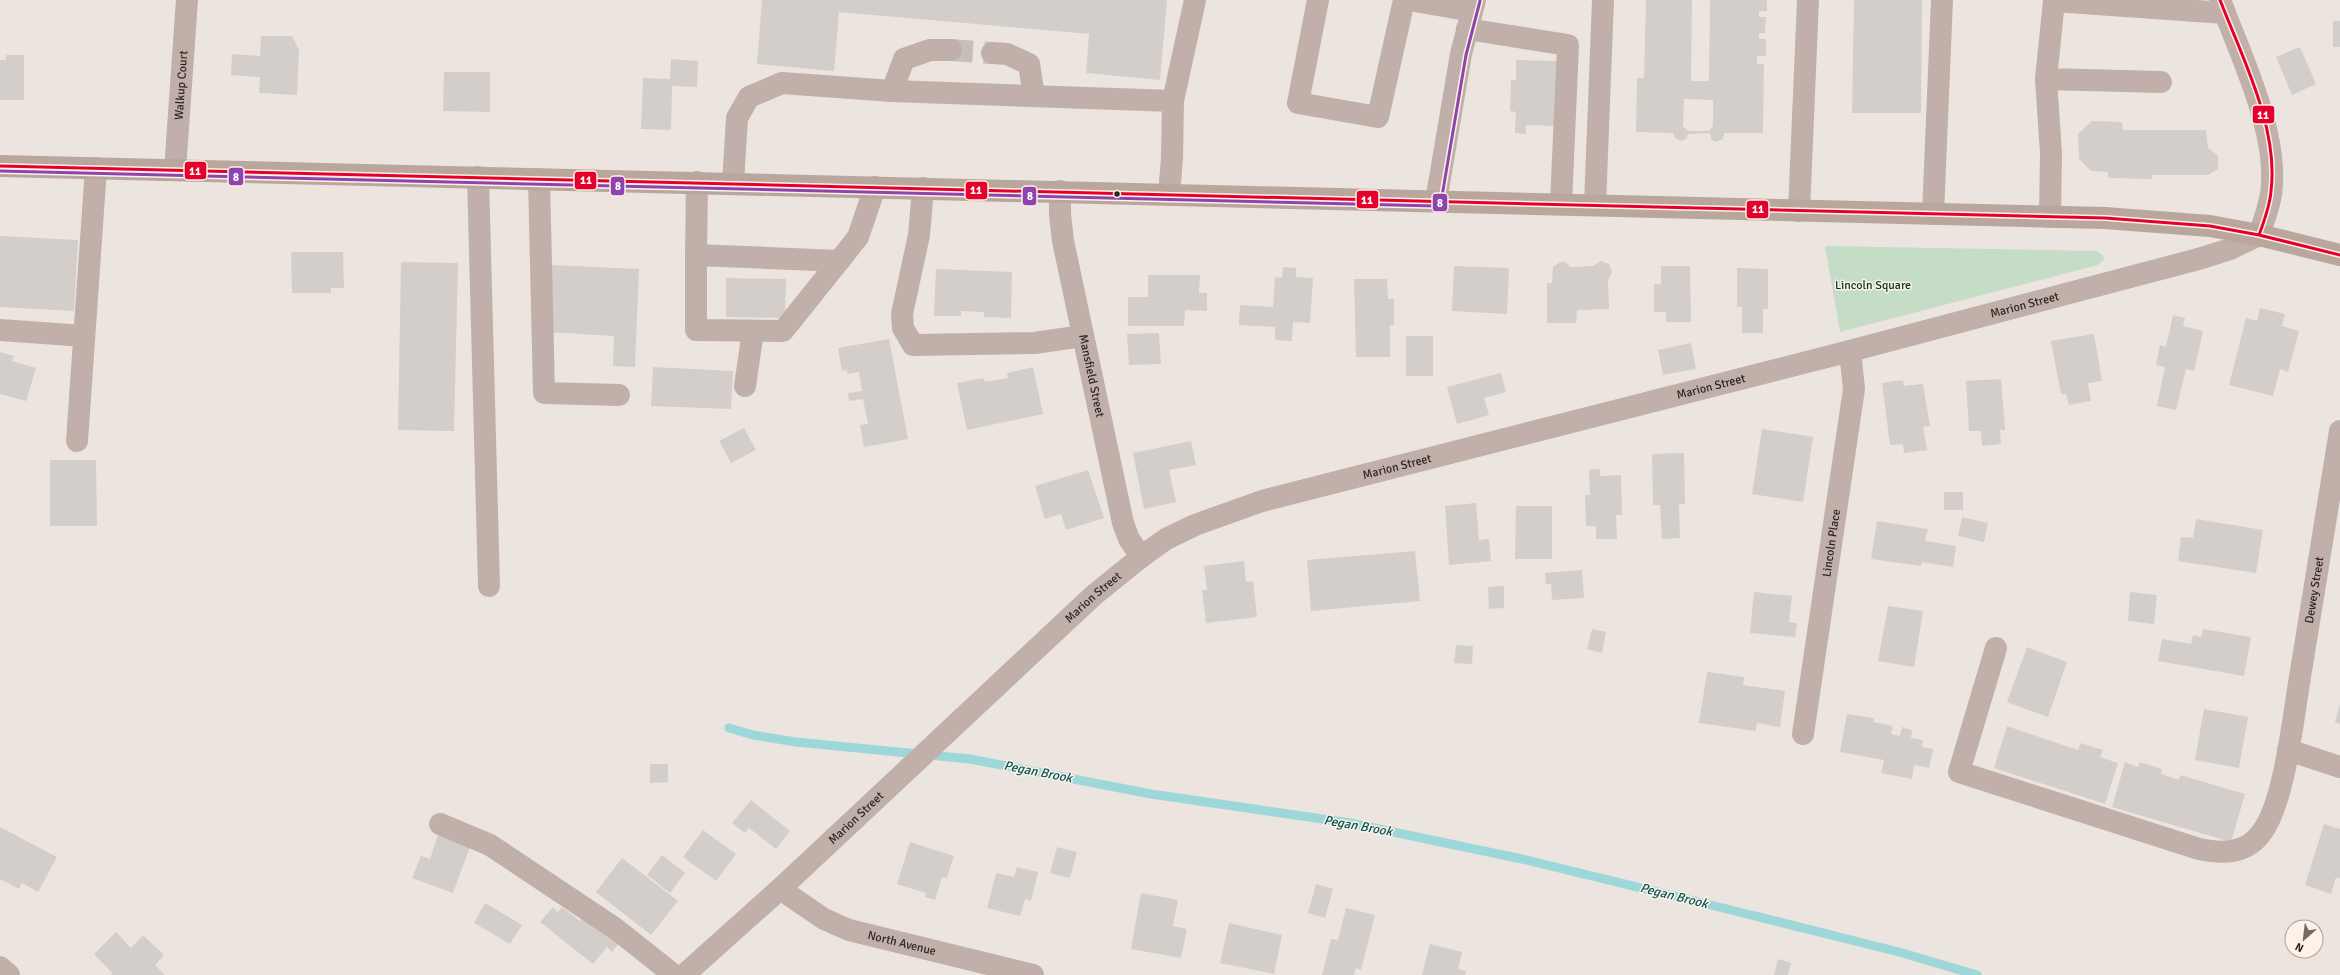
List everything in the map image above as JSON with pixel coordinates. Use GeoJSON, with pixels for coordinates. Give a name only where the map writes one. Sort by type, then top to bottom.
{"type":"FeatureCollection","features":[{"type":"Feature","properties":{"kind":"main road"},"geometry":{"type":"LineString","coordinates":[[0,166],[875,186],[1169,195],[2050,217],[2210,226],[2258,235],[2340,255]]}},
{"type":"Feature","properties":{"kind":"street","name":"Walkup Court"},"geometry":{"type":"LineString","coordinates":[[175,170],[187,0]]}},
{"type":"Feature","properties":{"kind":"street"},"geometry":{"type":"LineString","coordinates":[[1169,195],[1172,158],[1173,101],[1195,0]]}},
{"type":"Feature","properties":{"kind":"street"},"geometry":{"type":"LineString","coordinates":[[1318,0],[1298,103],[1378,116],[1404,0]]}},
{"type":"Feature","properties":{"kind":"street"},"geometry":{"type":"LineString","coordinates":[[1410,0],[1471,13],[1568,45],[1561,204]]}},
{"type":"Feature","properties":{"kind":"street"},"geometry":{"type":"LineString","coordinates":[[1595,205],[1603,0]]}},
{"type":"Feature","properties":{"kind":"street"},"geometry":{"type":"LineString","coordinates":[[1799,211],[1808,0]]}},
{"type":"Feature","properties":{"kind":"street"},"geometry":{"type":"LineString","coordinates":[[1933,214],[1942,0]]}},
{"type":"Feature","properties":{"kind":"street"},"geometry":{"type":"LineString","coordinates":[[2050,217],[2051,153],[2046,79],[2054,1],[2222,7],[2266,127],[2272,153],[2272,184],[2268,209],[2258,235]]}},
{"type":"Feature","properties":{"kind":"street"},"geometry":{"type":"LineString","coordinates":[[1436,201],[1449,115],[1471,13]]}},
{"type":"Feature","properties":{"kind":"street"},"geometry":{"type":"LineString","coordinates":[[892,91],[904,59],[930,50],[951,50]]}},
{"type":"Feature","properties":{"kind":"street"},"geometry":{"type":"LineString","coordinates":[[992,53],[1007,54],[1029,64],[1034,96]]}},
{"type":"Feature","properties":{"kind":"street"},"geometry":{"type":"LineString","coordinates":[[2046,79],[2162,82]]}},
{"type":"Feature","properties":{"kind":"street"},"geometry":{"type":"LineString","coordinates":[[733,183],[737,118],[749,97],[782,83],[892,91],[1173,101]]}},
{"type":"Feature","properties":{"kind":"street"},"geometry":{"type":"LineString","coordinates":[[77,441],[96,168]]}},
{"type":"Feature","properties":{"kind":"street"},"geometry":{"type":"LineString","coordinates":[[478,177],[489,586]]}},
{"type":"Feature","properties":{"kind":"street"},"geometry":{"type":"LineString","coordinates":[[539,179],[544,393],[619,395]]}},
{"type":"Feature","properties":{"kind":"street"},"geometry":{"type":"LineString","coordinates":[[697,182],[696,330],[784,331],[858,238],[875,186]]}},
{"type":"Feature","properties":{"kind":"street"},"geometry":{"type":"LineString","coordinates":[[924,188],[919,235],[902,314],[903,328],[913,345],[1034,343],[1083,336]]}},
{"type":"Feature","properties":{"kind":"street","name":"Mansfield Street"},"geometry":{"type":"LineString","coordinates":[[1060,191],[1062,240],[1123,523],[1129,540],[1141,557]]}},
{"type":"Feature","properties":{"kind":"street","name":"Marion Street"},"geometry":{"type":"LineString","coordinates":[[684,975],[780,889],[1024,658],[1100,590],[1166,539],[1195,525],[1302,489],[1850,351],[2202,258],[2230,249],[2258,235]]}},
{"type":"Feature","properties":{"kind":"street"},"geometry":{"type":"LineString","coordinates":[[696,255],[839,261]]}},
{"type":"Feature","properties":{"kind":"street"},"geometry":{"type":"LineString","coordinates":[[0,330],[84,336]]}},
{"type":"Feature","properties":{"kind":"street"},"geometry":{"type":"LineString","coordinates":[[745,386],[753,331]]}},
{"type":"Feature","properties":{"kind":"street","name":"Lincoln Place"},"geometry":{"type":"LineString","coordinates":[[1803,734],[1854,389],[1850,351]]}},
{"type":"Feature","properties":{"kind":"street","name":"Dewey Street"},"geometry":{"type":"LineString","coordinates":[[1996,648],[1959,772],[2200,849],[2217,853],[2236,851],[2251,844],[2262,832],[2275,804],[2288,750],[2333,524],[2340,431]]}},
{"type":"Feature","properties":{"kind":"street"},"geometry":{"type":"LineString","coordinates":[[2288,750],[2340,767]]}},
{"type":"Feature","properties":{"kind":"street"},"geometry":{"type":"LineString","coordinates":[[440,824],[490,845],[616,929],[674,975]]}},
{"type":"Feature","properties":{"kind":"street","name":"North Avenue"},"geometry":{"type":"LineString","coordinates":[[780,889],[824,919],[849,930],[1033,975]]}},
{"type":"Feature","properties":{"kind":"street"},"geometry":{"type":"LineString","coordinates":[[0,967],[9,975]]}},
{"type":"Feature","properties":{"kind":"green space","name":"Lincoln Square"},"geometry":{"type":"Polygon","coordinates":[[[1825,246],[2097,251],[2103,256],[2104,260],[2098,265],[1840,332],[1825,246]]]}},
{"type":"Feature","properties":{"kind":"building"},"geometry":{"type":"Polygon","coordinates":[[[762,0],[1167,0],[1160,80],[1086,73],[1089,34],[839,12],[834,71],[757,64],[762,0]]]}},
{"type":"Feature","properties":{"kind":"building"},"geometry":{"type":"Polygon","coordinates":[[[1646,0],[1692,0],[1691,81],[1709,81],[1710,0],[1767,0],[1767,11],[1759,11],[1759,17],[1766,17],[1765,33],[1759,33],[1759,39],[1766,39],[1766,56],[1757,56],[1757,64],[1764,64],[1763,133],[1724,133],[1723,139],[1716,142],[1711,139],[1710,133],[1688,134],[1686,139],[1681,141],[1675,138],[1673,133],[1636,132],[1637,78],[1644,78],[1646,0]],[[1684,99],[1683,126],[1688,131],[1709,131],[1713,126],[1713,100],[1684,99]]]}},
{"type":"Feature","properties":{"kind":"building"},"geometry":{"type":"Polygon","coordinates":[[[1854,0],[1922,0],[1921,113],[1852,113],[1854,0]]]}},
{"type":"Feature","properties":{"kind":"building"},"geometry":{"type":"Polygon","coordinates":[[[2333,21],[2340,21],[2340,47],[2333,47],[2333,21]]]}},
{"type":"Feature","properties":{"kind":"building"},"geometry":{"type":"Polygon","coordinates":[[[261,36],[292,36],[299,50],[297,95],[259,93],[260,77],[231,75],[232,54],[260,56],[261,36]]]}},
{"type":"Feature","properties":{"kind":"building"},"geometry":{"type":"Polygon","coordinates":[[[2300,47],[2316,84],[2292,95],[2276,57],[2300,47]]]}},
{"type":"Feature","properties":{"kind":"building"},"geometry":{"type":"Polygon","coordinates":[[[6,55],[24,55],[24,100],[0,100],[0,60],[6,60],[6,55]]]}},
{"type":"Feature","properties":{"kind":"building"},"geometry":{"type":"Polygon","coordinates":[[[671,59],[698,61],[697,87],[672,86],[671,130],[641,129],[643,78],[670,79],[671,59]]]}},
{"type":"Feature","properties":{"kind":"building"},"geometry":{"type":"Polygon","coordinates":[[[1516,60],[1558,61],[1556,126],[1526,125],[1526,134],[1515,133],[1516,112],[1510,111],[1511,80],[1516,80],[1516,60]]]}},
{"type":"Feature","properties":{"kind":"building"},"geometry":{"type":"Polygon","coordinates":[[[444,72],[490,72],[490,112],[443,111],[444,72]]]}},
{"type":"Feature","properties":{"kind":"building"},"geometry":{"type":"Polygon","coordinates":[[[2092,121],[2122,122],[2123,130],[2206,130],[2208,148],[2218,156],[2218,169],[2208,175],[2152,175],[2152,179],[2108,178],[2108,172],[2091,171],[2079,159],[2078,134],[2092,121]]]}},
{"type":"Feature","properties":{"kind":"building"},"geometry":{"type":"Polygon","coordinates":[[[0,236],[78,240],[74,311],[0,307],[0,236]]]}},
{"type":"Feature","properties":{"kind":"building"},"geometry":{"type":"Polygon","coordinates":[[[291,252],[343,252],[344,288],[331,288],[331,293],[292,293],[291,252]]]}},
{"type":"Feature","properties":{"kind":"building"},"geometry":{"type":"Polygon","coordinates":[[[1601,261],[1609,264],[1612,272],[1608,280],[1609,309],[1577,310],[1576,323],[1547,323],[1547,283],[1552,283],[1553,267],[1560,262],[1566,262],[1570,267],[1593,266],[1601,261]]]}},
{"type":"Feature","properties":{"kind":"building"},"geometry":{"type":"Polygon","coordinates":[[[401,262],[458,263],[454,431],[398,430],[401,262]]]}},
{"type":"Feature","properties":{"kind":"building"},"geometry":{"type":"Polygon","coordinates":[[[551,265],[639,269],[635,367],[613,366],[614,336],[548,332],[551,265]]]}},
{"type":"Feature","properties":{"kind":"building"},"geometry":{"type":"Polygon","coordinates":[[[1454,266],[1509,268],[1507,314],[1452,311],[1454,266]]]}},
{"type":"Feature","properties":{"kind":"building"},"geometry":{"type":"Polygon","coordinates":[[[1661,266],[1690,266],[1691,322],[1666,322],[1666,312],[1654,312],[1654,284],[1661,284],[1661,266]]]}},
{"type":"Feature","properties":{"kind":"building"},"geometry":{"type":"Polygon","coordinates":[[[1283,267],[1296,268],[1296,277],[1313,278],[1310,323],[1293,322],[1292,341],[1275,340],[1275,327],[1239,325],[1240,305],[1273,307],[1275,277],[1282,278],[1283,267]]]}},
{"type":"Feature","properties":{"kind":"building"},"geometry":{"type":"Polygon","coordinates":[[[1737,268],[1768,269],[1768,309],[1763,309],[1763,333],[1742,333],[1742,307],[1737,307],[1737,268]]]}},
{"type":"Feature","properties":{"kind":"building"},"geometry":{"type":"Polygon","coordinates":[[[936,269],[1012,272],[1011,318],[984,317],[984,312],[961,311],[961,316],[934,316],[936,269]]]}},
{"type":"Feature","properties":{"kind":"building"},"geometry":{"type":"Polygon","coordinates":[[[1148,275],[1200,275],[1199,293],[1207,293],[1207,311],[1185,310],[1184,326],[1128,326],[1128,297],[1148,297],[1148,275]]]}},
{"type":"Feature","properties":{"kind":"building"},"geometry":{"type":"Polygon","coordinates":[[[726,278],[786,279],[785,318],[726,317],[726,278]]]}},
{"type":"Feature","properties":{"kind":"building"},"geometry":{"type":"Polygon","coordinates":[[[1354,279],[1387,279],[1388,299],[1394,299],[1394,325],[1390,325],[1390,357],[1356,357],[1354,279]]]}},
{"type":"Feature","properties":{"kind":"building"},"geometry":{"type":"Polygon","coordinates":[[[2260,308],[2285,314],[2282,326],[2299,331],[2288,372],[2280,369],[2273,396],[2229,385],[2246,318],[2257,321],[2260,308]]]}},
{"type":"Feature","properties":{"kind":"building"},"geometry":{"type":"Polygon","coordinates":[[[2173,315],[2185,318],[2183,326],[2203,331],[2194,371],[2186,369],[2176,410],[2157,406],[2165,367],[2156,365],[2160,345],[2166,347],[2173,315]]]}},
{"type":"Feature","properties":{"kind":"building"},"geometry":{"type":"Polygon","coordinates":[[[1159,333],[1161,364],[1129,365],[1127,334],[1159,333]]]}},
{"type":"Feature","properties":{"kind":"building"},"geometry":{"type":"Polygon","coordinates":[[[2094,334],[2102,381],[2088,383],[2091,401],[2069,405],[2066,394],[2061,394],[2051,341],[2094,334]]]}},
{"type":"Feature","properties":{"kind":"building"},"geometry":{"type":"Polygon","coordinates":[[[1406,336],[1433,336],[1433,376],[1406,376],[1406,336]]]}},
{"type":"Feature","properties":{"kind":"building"},"geometry":{"type":"Polygon","coordinates":[[[889,339],[908,439],[864,447],[860,425],[868,424],[863,399],[849,401],[848,393],[862,391],[859,372],[847,374],[847,370],[842,371],[838,348],[889,339]]]}},
{"type":"Feature","properties":{"kind":"building"},"geometry":{"type":"Polygon","coordinates":[[[1691,343],[1696,369],[1663,375],[1658,350],[1691,343]]]}},
{"type":"Feature","properties":{"kind":"building"},"geometry":{"type":"Polygon","coordinates":[[[0,352],[14,356],[12,361],[36,368],[26,401],[0,394],[0,352]]]}},
{"type":"Feature","properties":{"kind":"building"},"geometry":{"type":"Polygon","coordinates":[[[653,367],[733,371],[731,409],[651,406],[653,367]]]}},
{"type":"Feature","properties":{"kind":"building"},"geometry":{"type":"Polygon","coordinates":[[[1033,367],[1043,414],[967,430],[957,383],[983,378],[985,382],[1008,378],[1007,373],[1033,367]]]}},
{"type":"Feature","properties":{"kind":"building"},"geometry":{"type":"Polygon","coordinates":[[[1501,373],[1506,392],[1484,398],[1489,415],[1457,424],[1447,387],[1501,373]]]}},
{"type":"Feature","properties":{"kind":"building"},"geometry":{"type":"Polygon","coordinates":[[[2001,379],[2005,430],[2000,430],[2001,444],[1982,446],[1981,431],[1969,431],[1966,381],[2001,379]]]}},
{"type":"Feature","properties":{"kind":"building"},"geometry":{"type":"Polygon","coordinates":[[[1903,380],[1904,386],[1923,384],[1930,426],[1923,427],[1927,450],[1904,453],[1903,444],[1890,445],[1882,383],[1903,380]]]}},
{"type":"Feature","properties":{"kind":"building"},"geometry":{"type":"Polygon","coordinates":[[[744,428],[756,450],[731,463],[719,441],[744,428]]]}},
{"type":"Feature","properties":{"kind":"building"},"geometry":{"type":"Polygon","coordinates":[[[1762,429],[1813,437],[1803,502],[1752,494],[1762,429]]]}},
{"type":"Feature","properties":{"kind":"building"},"geometry":{"type":"Polygon","coordinates":[[[1191,441],[1196,465],[1169,470],[1176,502],[1144,509],[1133,453],[1191,441]]]}},
{"type":"Feature","properties":{"kind":"building"},"geometry":{"type":"Polygon","coordinates":[[[1684,453],[1685,504],[1679,504],[1680,538],[1662,539],[1660,505],[1653,505],[1652,454],[1684,453]]]}},
{"type":"Feature","properties":{"kind":"building"},"geometry":{"type":"Polygon","coordinates":[[[50,460],[96,460],[97,526],[50,526],[50,460]]]}},
{"type":"Feature","properties":{"kind":"building"},"geometry":{"type":"Polygon","coordinates":[[[1600,469],[1600,476],[1621,475],[1622,515],[1616,515],[1617,539],[1596,539],[1596,526],[1586,526],[1585,495],[1590,495],[1589,470],[1600,469]]]}},
{"type":"Feature","properties":{"kind":"building"},"geometry":{"type":"Polygon","coordinates":[[[1088,470],[1104,518],[1066,530],[1061,514],[1045,519],[1035,486],[1088,470]]]}},
{"type":"Feature","properties":{"kind":"building"},"geometry":{"type":"Polygon","coordinates":[[[1944,492],[1963,492],[1963,510],[1944,510],[1944,492]]]}},
{"type":"Feature","properties":{"kind":"building"},"geometry":{"type":"Polygon","coordinates":[[[1476,503],[1479,540],[1489,539],[1491,561],[1449,565],[1445,506],[1476,503]]]}},
{"type":"Feature","properties":{"kind":"building"},"geometry":{"type":"Polygon","coordinates":[[[1516,506],[1552,506],[1552,559],[1515,559],[1516,506]]]}},
{"type":"Feature","properties":{"kind":"building"},"geometry":{"type":"Polygon","coordinates":[[[1962,517],[1988,523],[1984,542],[1958,536],[1962,517]]]}},
{"type":"Feature","properties":{"kind":"building"},"geometry":{"type":"Polygon","coordinates":[[[2196,519],[2263,530],[2256,573],[2178,561],[2181,537],[2193,538],[2196,519]]]}},
{"type":"Feature","properties":{"kind":"building"},"geometry":{"type":"Polygon","coordinates":[[[1877,521],[1928,529],[1925,541],[1956,546],[1953,567],[1922,562],[1921,566],[1871,559],[1877,521]]]}},
{"type":"Feature","properties":{"kind":"building"},"geometry":{"type":"Polygon","coordinates":[[[1415,551],[1420,601],[1311,611],[1307,560],[1415,551]]]}},
{"type":"Feature","properties":{"kind":"building"},"geometry":{"type":"Polygon","coordinates":[[[1244,561],[1246,582],[1253,581],[1257,617],[1206,623],[1202,590],[1207,590],[1204,566],[1244,561]]]}},
{"type":"Feature","properties":{"kind":"building"},"geometry":{"type":"Polygon","coordinates":[[[1582,570],[1584,598],[1552,600],[1551,584],[1546,584],[1545,573],[1582,570]]]}},
{"type":"Feature","properties":{"kind":"building"},"geometry":{"type":"Polygon","coordinates":[[[1504,586],[1504,608],[1489,609],[1488,587],[1504,586]]]}},
{"type":"Feature","properties":{"kind":"building"},"geometry":{"type":"Polygon","coordinates":[[[1754,592],[1792,596],[1789,622],[1797,623],[1795,637],[1750,633],[1754,592]]]}},
{"type":"Feature","properties":{"kind":"building"},"geometry":{"type":"Polygon","coordinates":[[[2130,592],[2157,595],[2154,624],[2128,621],[2130,592]]]}},
{"type":"Feature","properties":{"kind":"building"},"geometry":{"type":"Polygon","coordinates":[[[1888,606],[1923,611],[1914,667],[1878,661],[1888,606]]]}},
{"type":"Feature","properties":{"kind":"building"},"geometry":{"type":"Polygon","coordinates":[[[1592,629],[1606,632],[1602,653],[1587,649],[1592,629]]]}},
{"type":"Feature","properties":{"kind":"building"},"geometry":{"type":"Polygon","coordinates":[[[2203,629],[2251,637],[2244,676],[2158,661],[2162,639],[2191,644],[2193,635],[2201,637],[2203,629]]]}},
{"type":"Feature","properties":{"kind":"building"},"geometry":{"type":"Polygon","coordinates":[[[1456,645],[1473,646],[1472,664],[1454,663],[1456,645]]]}},
{"type":"Feature","properties":{"kind":"building"},"geometry":{"type":"Polygon","coordinates":[[[2027,647],[2067,662],[2048,717],[2007,702],[2027,647]]]}},
{"type":"Feature","properties":{"kind":"building"},"geometry":{"type":"Polygon","coordinates":[[[1707,672],[1744,677],[1743,685],[1785,691],[1780,727],[1757,723],[1756,731],[1699,723],[1707,672]]]}},
{"type":"Feature","properties":{"kind":"building"},"geometry":{"type":"Polygon","coordinates":[[[2340,704],[2340,724],[2335,722],[2340,704]]]}},
{"type":"Feature","properties":{"kind":"building"},"geometry":{"type":"Polygon","coordinates":[[[2204,709],[2248,717],[2239,768],[2195,760],[2204,709]]]}},
{"type":"Feature","properties":{"kind":"building"},"geometry":{"type":"Polygon","coordinates":[[[1847,714],[1874,718],[1873,722],[1893,726],[1891,734],[1900,736],[1902,727],[1912,730],[1911,738],[1923,740],[1922,747],[1933,749],[1929,768],[1914,765],[1912,779],[1881,773],[1884,760],[1840,752],[1847,714]]]}},
{"type":"Feature","properties":{"kind":"building"},"geometry":{"type":"Polygon","coordinates":[[[2007,726],[2078,750],[2081,743],[2103,750],[2100,757],[2118,763],[2105,804],[1994,768],[2007,726]]]}},
{"type":"Feature","properties":{"kind":"building"},"geometry":{"type":"Polygon","coordinates":[[[2125,762],[2138,767],[2140,762],[2162,769],[2161,774],[2179,780],[2180,775],[2245,794],[2231,842],[2112,807],[2125,762]]]}},
{"type":"Feature","properties":{"kind":"building"},"geometry":{"type":"Polygon","coordinates":[[[650,764],[668,764],[668,782],[650,783],[650,764]]]}},
{"type":"Feature","properties":{"kind":"building"},"geometry":{"type":"Polygon","coordinates":[[[751,800],[790,831],[776,849],[749,828],[745,833],[732,823],[751,800]]]}},
{"type":"Feature","properties":{"kind":"building"},"geometry":{"type":"Polygon","coordinates":[[[2324,824],[2340,829],[2340,878],[2336,877],[2331,894],[2305,885],[2324,824]]]}},
{"type":"Feature","properties":{"kind":"building"},"geometry":{"type":"Polygon","coordinates":[[[0,827],[57,857],[38,892],[22,883],[19,889],[0,879],[0,827]]]}},
{"type":"Feature","properties":{"kind":"building"},"geometry":{"type":"Polygon","coordinates":[[[703,830],[736,854],[716,881],[683,857],[703,830]]]}},
{"type":"Feature","properties":{"kind":"building"},"geometry":{"type":"Polygon","coordinates":[[[438,835],[470,847],[453,893],[412,878],[421,856],[430,859],[438,835]]]}},
{"type":"Feature","properties":{"kind":"building"},"geometry":{"type":"Polygon","coordinates":[[[910,842],[954,856],[947,878],[942,877],[935,900],[925,897],[926,893],[897,884],[910,842]]]}},
{"type":"Feature","properties":{"kind":"building"},"geometry":{"type":"Polygon","coordinates":[[[1057,847],[1077,852],[1070,878],[1050,873],[1057,847]]]}},
{"type":"Feature","properties":{"kind":"building"},"geometry":{"type":"Polygon","coordinates":[[[662,855],[685,873],[670,893],[647,875],[662,855]]]}},
{"type":"Feature","properties":{"kind":"building"},"geometry":{"type":"Polygon","coordinates":[[[622,858],[678,901],[651,935],[596,892],[622,858]]]}},
{"type":"Feature","properties":{"kind":"building"},"geometry":{"type":"Polygon","coordinates":[[[1017,867],[1038,872],[1031,901],[1025,899],[1020,916],[987,908],[996,873],[1014,877],[1017,867]]]}},
{"type":"Feature","properties":{"kind":"building"},"geometry":{"type":"Polygon","coordinates":[[[1316,884],[1333,889],[1325,918],[1308,913],[1316,884]]]}},
{"type":"Feature","properties":{"kind":"building"},"geometry":{"type":"Polygon","coordinates":[[[1141,893],[1178,900],[1173,926],[1187,929],[1181,958],[1131,949],[1141,893]]]}},
{"type":"Feature","properties":{"kind":"building"},"geometry":{"type":"Polygon","coordinates":[[[485,903],[522,925],[510,944],[474,923],[485,903]]]}},
{"type":"Feature","properties":{"kind":"building"},"geometry":{"type":"Polygon","coordinates":[[[553,907],[558,912],[562,907],[580,921],[585,915],[619,943],[612,952],[607,947],[593,964],[540,922],[553,907]]]}},
{"type":"Feature","properties":{"kind":"building"},"geometry":{"type":"Polygon","coordinates":[[[1346,908],[1375,915],[1361,970],[1356,968],[1354,975],[1322,975],[1331,939],[1338,940],[1346,908]]]}},
{"type":"Feature","properties":{"kind":"building"},"geometry":{"type":"Polygon","coordinates":[[[1229,923],[1282,935],[1274,974],[1220,963],[1229,923]]]}},
{"type":"Feature","properties":{"kind":"building"},"geometry":{"type":"Polygon","coordinates":[[[116,932],[131,948],[143,935],[164,955],[155,965],[165,975],[111,975],[112,973],[94,954],[116,932]]]}},
{"type":"Feature","properties":{"kind":"building"},"geometry":{"type":"Polygon","coordinates":[[[1430,944],[1462,952],[1458,969],[1466,971],[1465,975],[1422,975],[1430,944]]]}},
{"type":"Feature","properties":{"kind":"building"},"geometry":{"type":"Polygon","coordinates":[[[1778,959],[1791,963],[1788,975],[1774,975],[1778,959]]]}},
{"type":"Feature","properties":{"kind":"waterway","name":"Pegan Brook"},"geometry":{"type":"LineString","coordinates":[[729,728],[753,735],[796,742],[970,759],[1151,794],[1350,823],[1522,859],[1899,952],[1977,975]]}},
{"type":"Feature","properties":{"kind":"tunnel"},"geometry":{"type":"LineString","coordinates":[[951,50],[992,53]]}},
{"type":"Feature","properties":{"kind":"transit line","name":"11"},"geometry":{"type":"LineString","coordinates":[[2220,0],[2257,93],[2270,143],[2272,167],[2270,197],[2259,235]]}},
{"type":"Feature","properties":{"kind":"transit line","name":"8"},"geometry":{"type":"LineString","coordinates":[[0,171],[1436,206],[1441,202],[1466,55],[1480,1]]}},
{"type":"Feature","properties":{"kind":"transit line","name":"11"},"geometry":{"type":"LineString","coordinates":[[0,166],[2105,218],[2210,226],[2259,235],[2340,255]]}}]}
